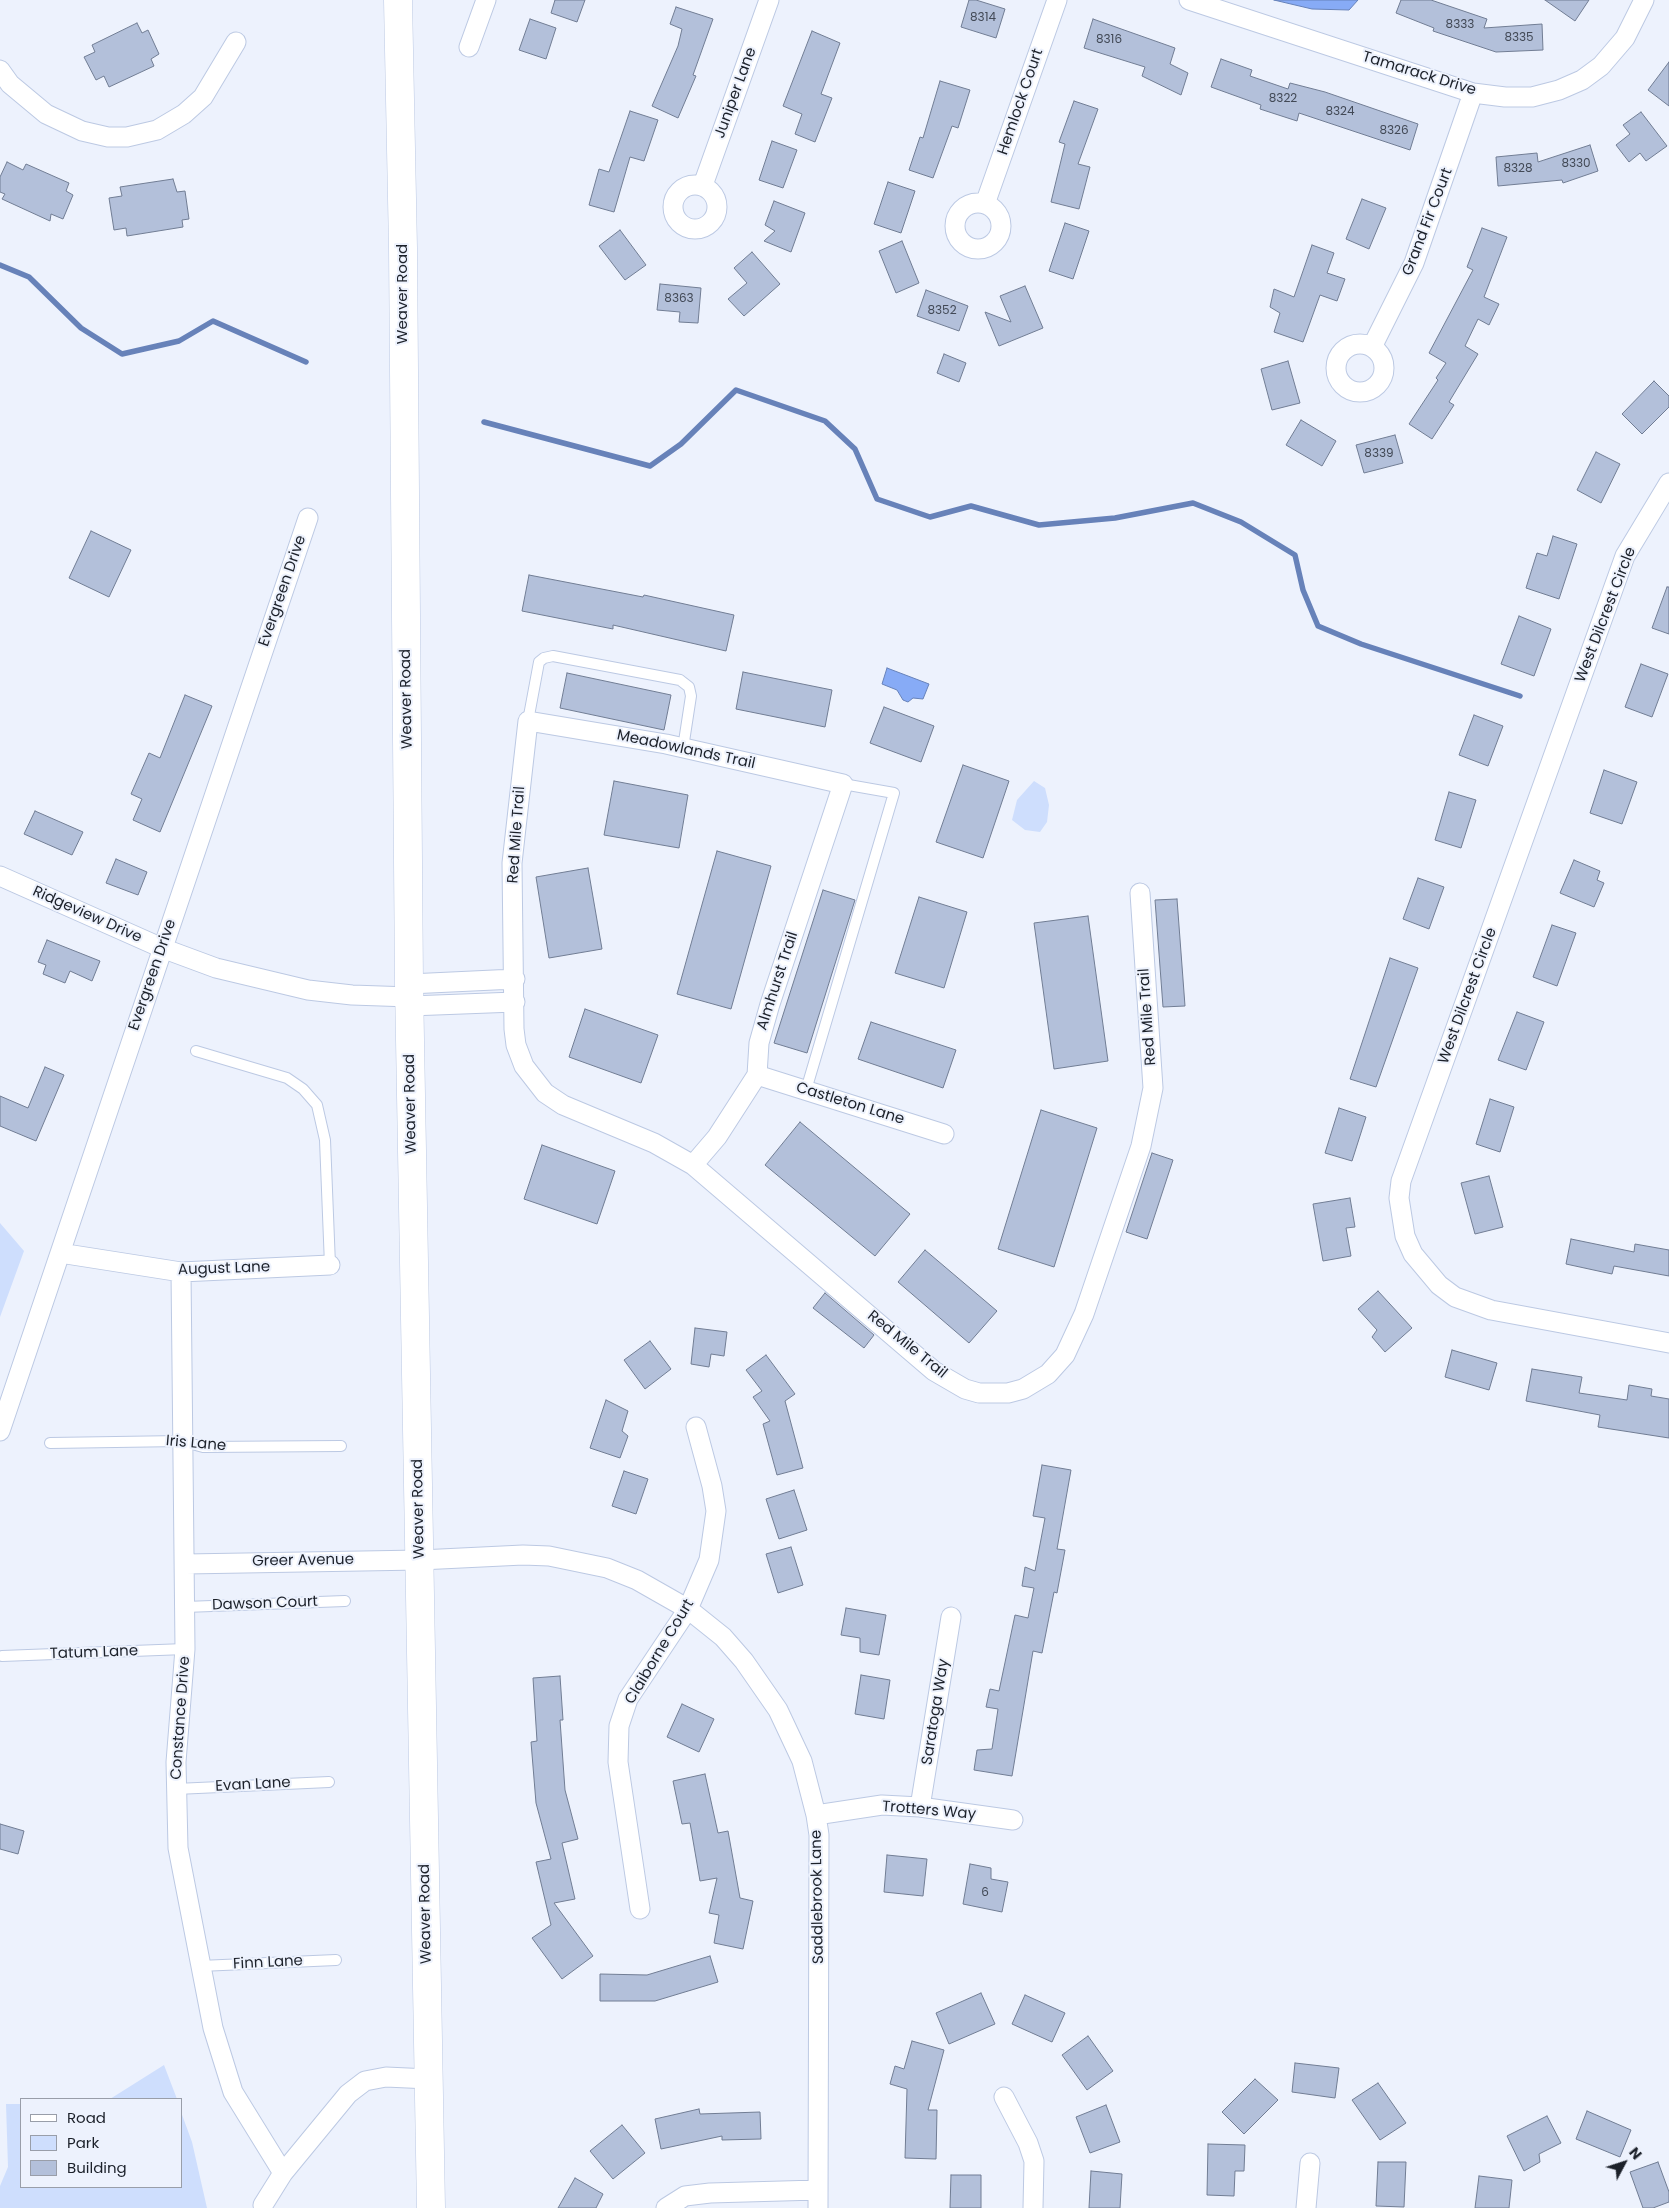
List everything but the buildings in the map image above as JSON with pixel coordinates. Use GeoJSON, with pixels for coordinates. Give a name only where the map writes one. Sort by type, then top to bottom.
{"type":"FeatureCollection","features":[{"type":"Feature","properties":{"kind":"main road","name":"Weaver Road"},"geometry":{"type":"LineString","coordinates":[[398,0],[403,248],[410,996],[431,2208]]}},
{"type":"Feature","properties":{"kind":"street"},"geometry":{"type":"LineString","coordinates":[[469,47],[486,0]]}},
{"type":"Feature","properties":{"kind":"street","name":"Juniper Lane"},"geometry":{"type":"LineString","coordinates":[[703,185],[769,0]]}},
{"type":"Feature","properties":{"kind":"street","name":"Hemlock Court"},"geometry":{"type":"LineString","coordinates":[[985,204],[1057,0]]}},
{"type":"Feature","properties":{"kind":"street","name":"Tamarack Drive"},"geometry":{"type":"LineString","coordinates":[[1189,0],[1473,92],[1505,97],[1532,97],[1559,90],[1582,80],[1601,66],[1625,38],[1644,0]]}},
{"type":"Feature","properties":{"kind":"street"},"geometry":{"type":"LineString","coordinates":[[0,70],[10,84],[46,114],[82,131],[108,138],[127,137],[157,130],[184,114],[203,97],[236,42]]}},
{"type":"Feature","properties":{"kind":"street","name":"Grand Fir Court"},"geometry":{"type":"LineString","coordinates":[[1372,347],[1414,263],[1473,92]]}},
{"type":"Feature","properties":{"kind":"street","name":"West Dilcrest Circle"},"geometry":{"type":"LineString","coordinates":[[1669,483],[1626,556],[1401,1181],[1400,1198],[1405,1236],[1413,1254],[1439,1285],[1455,1297],[1491,1310],[1669,1343]]}},
{"type":"Feature","properties":{"kind":"street","name":"Evergreen Drive"},"geometry":{"type":"LineString","coordinates":[[0,1432],[308,518]]}},
{"type":"Feature","properties":{"kind":"street","name":"Meadowlands Trail"},"geometry":{"type":"LineString","coordinates":[[528,721],[683,748],[843,784]]}},
{"type":"Feature","properties":{"kind":"street","name":"Red Mile Trail"},"geometry":{"type":"LineString","coordinates":[[528,721],[512,863],[516,1044],[524,1066],[545,1093],[563,1104],[654,1143],[693,1165],[934,1371],[965,1389],[979,1393],[1008,1393],[1036,1383],[1048,1374],[1065,1355],[1084,1314],[1141,1146],[1153,1088],[1140,893]]}},
{"type":"Feature","properties":{"kind":"street","name":"Almhurst Trail"},"geometry":{"type":"LineString","coordinates":[[693,1165],[717,1137],[757,1076],[759,1043],[770,1004],[843,784]]}},
{"type":"Feature","properties":{"kind":"street","name":"Ridgeview Drive"},"geometry":{"type":"LineString","coordinates":[[0,876],[162,948],[216,968],[308,990],[352,995],[410,996]]}},
{"type":"Feature","properties":{"kind":"street"},"geometry":{"type":"LineString","coordinates":[[410,996],[515,979]]}},
{"type":"Feature","properties":{"kind":"street"},"geometry":{"type":"LineString","coordinates":[[410,996],[515,1002]]}},
{"type":"Feature","properties":{"kind":"street","name":"Castleton Lane"},"geometry":{"type":"LineString","coordinates":[[757,1076],[944,1134]]}},
{"type":"Feature","properties":{"kind":"street","name":"August Lane"},"geometry":{"type":"LineString","coordinates":[[60,1253],[181,1272],[330,1265]]}},
{"type":"Feature","properties":{"kind":"street","name":"Constance Drive"},"geometry":{"type":"LineString","coordinates":[[181,1272],[186,1649],[176,1762],[178,1848],[212,2028],[234,2092],[282,2173]]}},
{"type":"Feature","properties":{"kind":"street","name":"Claiborne Court"},"geometry":{"type":"LineString","coordinates":[[640,1910],[618,1762],[619,1726],[628,1699],[688,1609],[709,1560],[716,1511],[712,1486],[696,1427]]}},
{"type":"Feature","properties":{"kind":"street","name":"Saddlebrook Lane"},"geometry":{"type":"LineString","coordinates":[[420,1560],[523,1555],[576,1560],[608,1568],[638,1580],[688,1609],[723,1638],[744,1661],[778,1710],[802,1761],[816,1815],[819,1835],[818,2199]]}},
{"type":"Feature","properties":{"kind":"street","name":"Greer Avenue"},"geometry":{"type":"LineString","coordinates":[[186,1564],[420,1560]]}},
{"type":"Feature","properties":{"kind":"street","name":"Saratoga Way"},"geometry":{"type":"LineString","coordinates":[[920,1807],[951,1617]]}},
{"type":"Feature","properties":{"kind":"street","name":"Trotters Way"},"geometry":{"type":"LineString","coordinates":[[816,1815],[882,1805],[920,1807],[1013,1820]]}},
{"type":"Feature","properties":{"kind":"street"},"geometry":{"type":"LineString","coordinates":[[262,2207],[282,2173],[348,2094],[365,2081],[386,2077],[429,2079]]}},
{"type":"Feature","properties":{"kind":"street"},"geometry":{"type":"LineString","coordinates":[[1004,2097],[1028,2143],[1034,2161],[1033,2208]]}},
{"type":"Feature","properties":{"kind":"street"},"geometry":{"type":"LineString","coordinates":[[1306,2208],[1310,2162]]}},
{"type":"Feature","properties":{"kind":"street"},"geometry":{"type":"LineString","coordinates":[[666,2208],[686,2196],[710,2193],[818,2199]]}},
{"type":"Feature","properties":{"kind":"lane"},"geometry":{"type":"LineString","coordinates":[[528,721],[539,662],[544,658],[553,656],[680,680],[689,687],[691,696],[683,748]]}},
{"type":"Feature","properties":{"kind":"lane"},"geometry":{"type":"LineString","coordinates":[[806,1090],[894,793],[843,784]]}},
{"type":"Feature","properties":{"kind":"lane"},"geometry":{"type":"LineString","coordinates":[[196,1051],[288,1078],[303,1089],[317,1105],[325,1140],[330,1265]]}},
{"type":"Feature","properties":{"kind":"lane","name":"Iris Lane"},"geometry":{"type":"LineString","coordinates":[[50,1443],[182,1441],[203,1448],[341,1446]]}},
{"type":"Feature","properties":{"kind":"lane","name":"Dawson Court"},"geometry":{"type":"LineString","coordinates":[[185,1607],[345,1601]]}},
{"type":"Feature","properties":{"kind":"lane","name":"Tatum Lane"},"geometry":{"type":"LineString","coordinates":[[2,1656],[186,1649]]}},
{"type":"Feature","properties":{"kind":"lane","name":"Evan Lane"},"geometry":{"type":"LineString","coordinates":[[176,1789],[329,1782]]}},
{"type":"Feature","properties":{"kind":"lane","name":"Finn Lane"},"geometry":{"type":"LineString","coordinates":[[200,1966],[336,1960]]}},
{"type":"Feature","properties":{"kind":"green space"},"geometry":{"type":"Polygon","coordinates":[[[1034,781],[1045,788],[1049,805],[1047,822],[1040,832],[1025,830],[1012,820],[1017,800],[1034,781]]]}},
{"type":"Feature","properties":{"kind":"green space"},"geometry":{"type":"Polygon","coordinates":[[[0,1223],[24,1251],[0,1317],[0,1223]]]}},
{"type":"Feature","properties":{"kind":"green space"},"geometry":{"type":"Polygon","coordinates":[[[164,2065],[177,2098],[112,2098],[164,2065]]]}},
{"type":"Feature","properties":{"kind":"green space"},"geometry":{"type":"Polygon","coordinates":[[[6,2104],[20,2104],[20,2188],[182,2188],[182,2115],[192,2142],[207,2208],[0,2208],[0,2186],[8,2167],[6,2104]]]}},
{"type":"Feature","properties":{"kind":"water"},"geometry":{"type":"Polygon","coordinates":[[[1274,0],[1358,0],[1349,10],[1312,9],[1274,0]]]}},
{"type":"Feature","properties":{"kind":"water"},"geometry":{"type":"Polygon","coordinates":[[[887,668],[929,684],[923,699],[913,698],[908,702],[903,700],[897,690],[882,684],[887,668]]]}},
{"type":"Feature","properties":{"kind":"waterway"},"geometry":{"type":"LineString","coordinates":[[0,265],[29,277],[81,328],[122,354],[179,341],[213,321],[306,362]]}},
{"type":"Feature","properties":{"kind":"waterway"},"geometry":{"type":"LineString","coordinates":[[484,422],[650,466],[681,444],[736,390],[825,421],[855,449],[877,499],[930,517],[971,506],[1039,525],[1115,518],[1193,503],[1241,522],[1295,555],[1303,590],[1318,626],[1361,644],[1520,696]]}}]}
